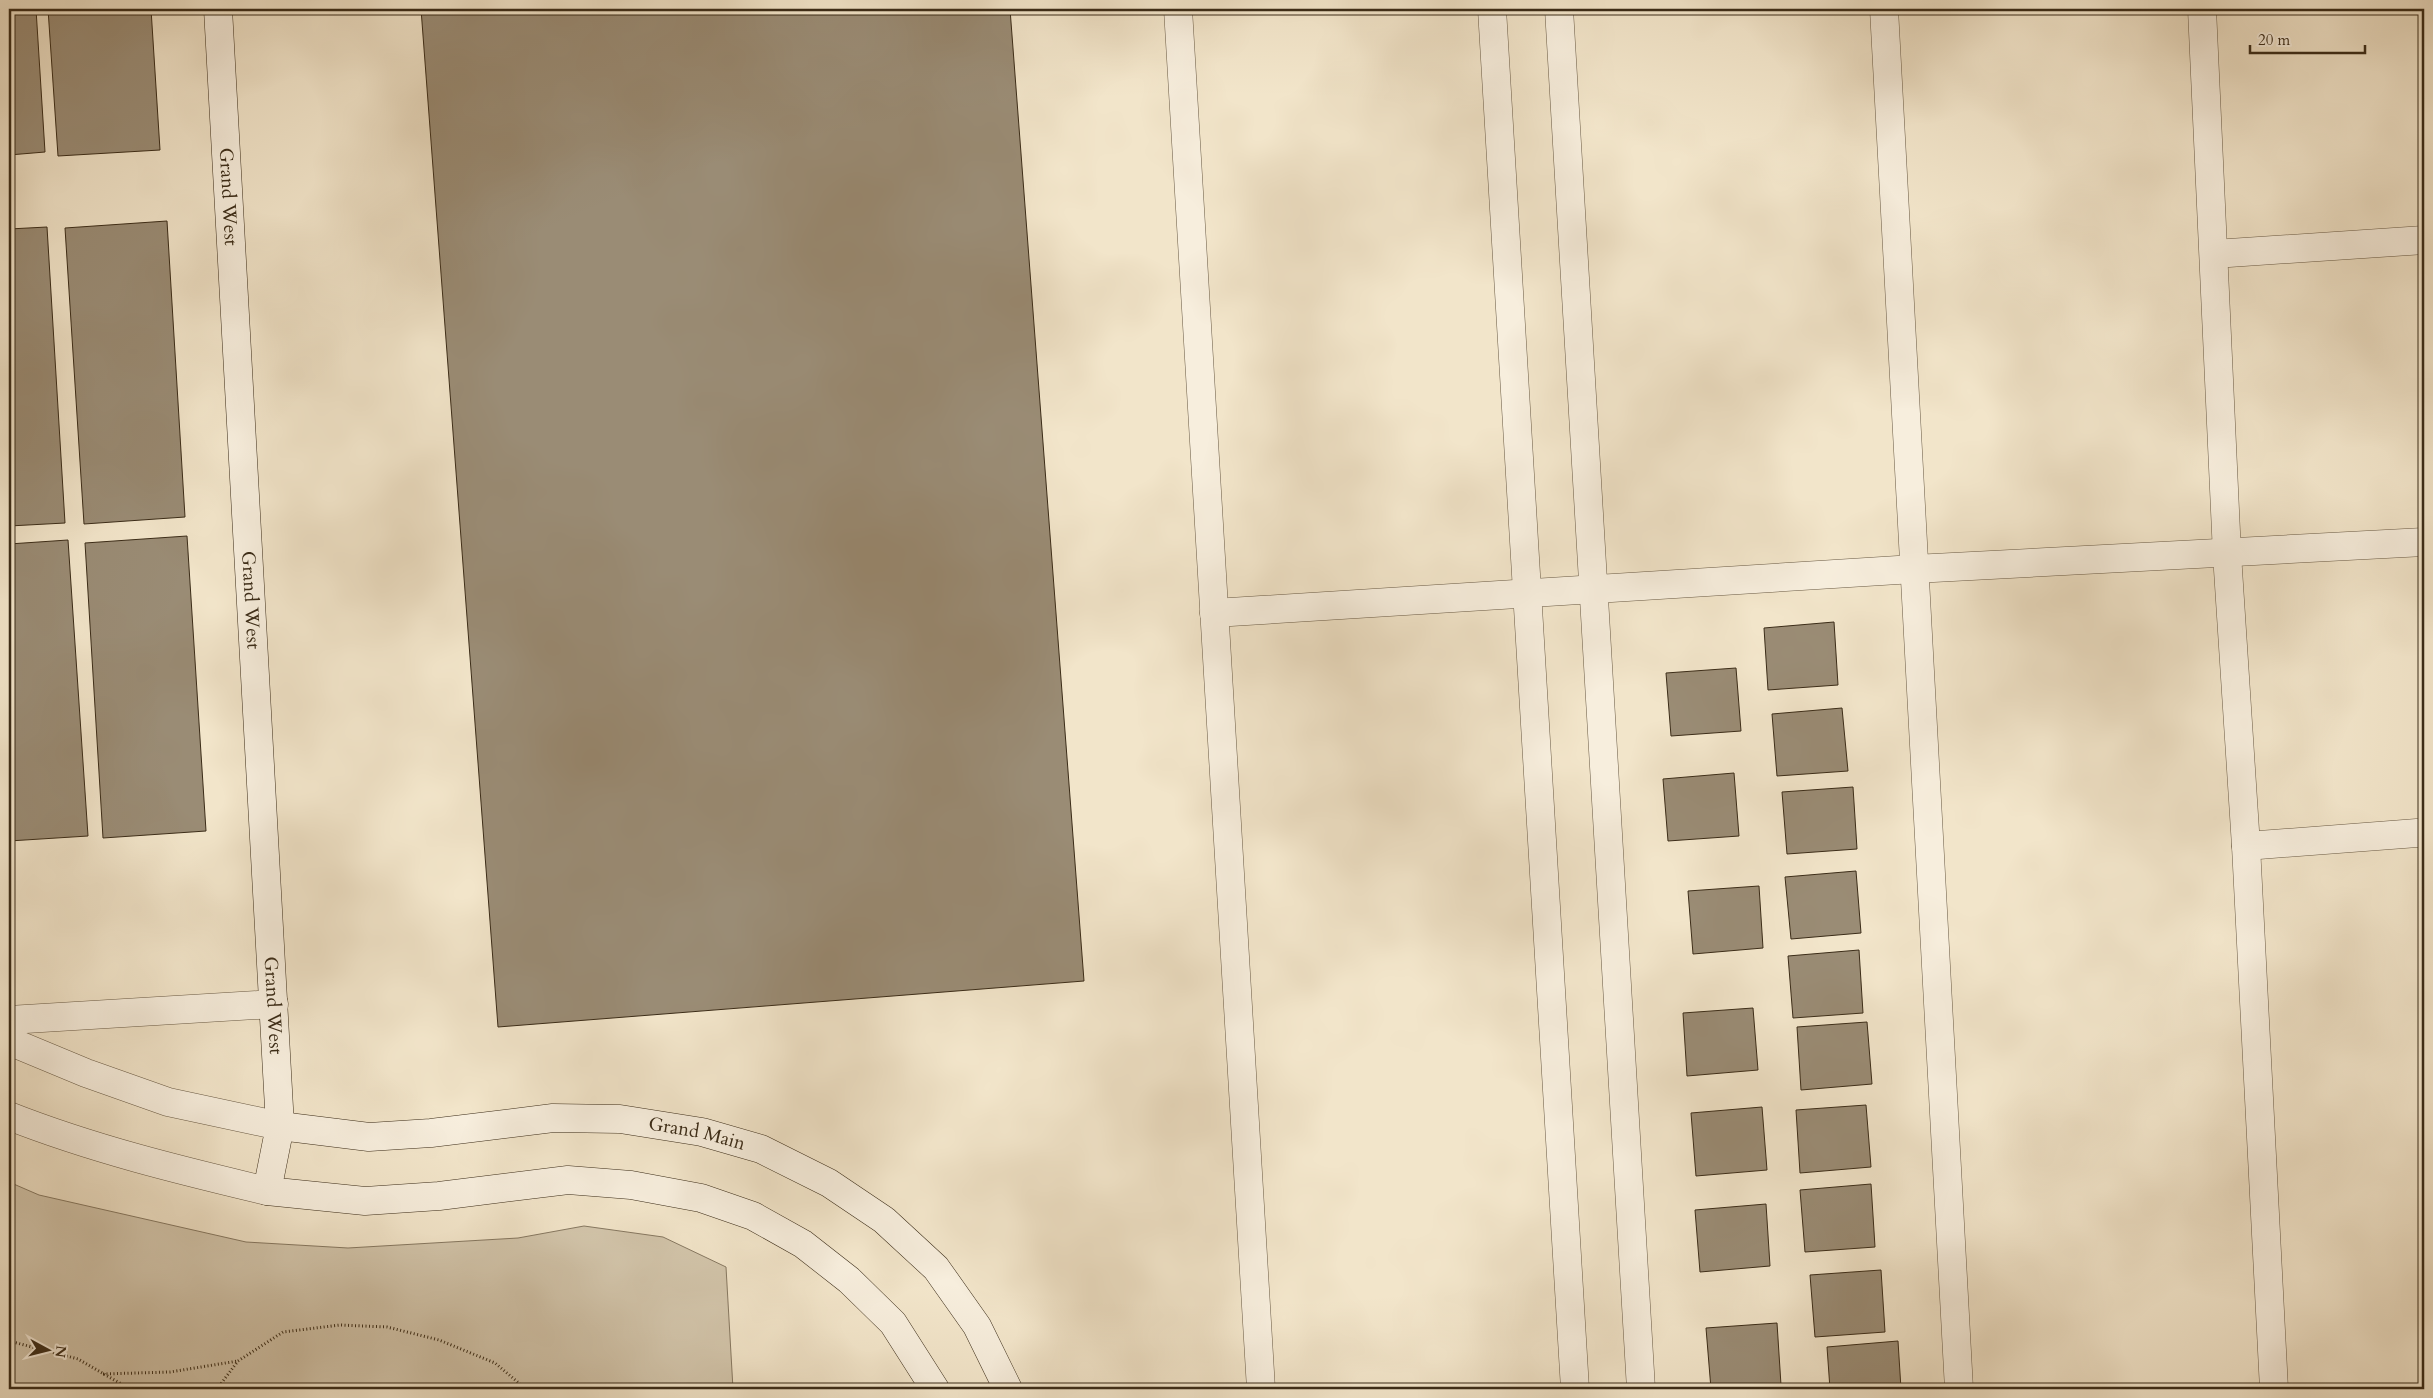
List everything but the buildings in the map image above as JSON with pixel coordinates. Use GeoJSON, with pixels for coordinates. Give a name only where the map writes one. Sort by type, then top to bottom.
{"type":"FeatureCollection","features":[{"type":"Feature","properties":{"kind":"street","name":"Grand West"},"geometry":{"type":"LineString","coordinates":[[218,9],[280,1126],[267,1191]]}},
{"type":"Feature","properties":{"kind":"street"},"geometry":{"type":"LineString","coordinates":[[1178,9],[1261,1389]]}},
{"type":"Feature","properties":{"kind":"street"},"geometry":{"type":"LineString","coordinates":[[1492,9],[1574,1389]]}},
{"type":"Feature","properties":{"kind":"street"},"geometry":{"type":"LineString","coordinates":[[1559,9],[1641,1389]]}},
{"type":"Feature","properties":{"kind":"street"},"geometry":{"type":"LineString","coordinates":[[1884,9],[1959,1389]]}},
{"type":"Feature","properties":{"kind":"street"},"geometry":{"type":"LineString","coordinates":[[2202,9],[2227,554],[2246,846],[2274,1389]]}},
{"type":"Feature","properties":{"kind":"street"},"geometry":{"type":"LineString","coordinates":[[2214,254],[2424,240]]}},
{"type":"Feature","properties":{"kind":"street"},"geometry":{"type":"LineString","coordinates":[[1214,613],[1914,569],[2227,554],[2424,542]]}},
{"type":"Feature","properties":{"kind":"street"},"geometry":{"type":"LineString","coordinates":[[2246,846],[2417,833]]}},
{"type":"Feature","properties":{"kind":"street"},"geometry":{"type":"LineString","coordinates":[[9,1020],[274,1004]]}},
{"type":"Feature","properties":{"kind":"street","name":"Grand Main"},"geometry":{"type":"LineString","coordinates":[[9,1041],[86,1073],[168,1102],[280,1126],[368,1137],[431,1133],[553,1118],[620,1119],[702,1132],[761,1149],[829,1183],[884,1220],[936,1268],[977,1326],[1008,1389]]}},
{"type":"Feature","properties":{"kind":"street"},"geometry":{"type":"LineString","coordinates":[[9,1116],[64,1138],[145,1162],[267,1191],[364,1201],[438,1196],[568,1180],[631,1185],[701,1198],[753,1216],[803,1244],[850,1280],[893,1323],[935,1389]]}},
{"type":"Feature","properties":{"kind":"path"},"geometry":{"type":"LineString","coordinates":[[217,1389],[238,1361],[283,1332],[340,1325],[387,1327],[439,1340],[495,1363],[526,1389]]}},
{"type":"Feature","properties":{"kind":"path"},"geometry":{"type":"LineString","coordinates":[[9,1341],[78,1359],[130,1389]]}},
{"type":"Feature","properties":{"kind":"path"},"geometry":{"type":"LineString","coordinates":[[103,1374],[170,1372],[238,1361]]}},
{"type":"Feature","properties":{"kind":"shaded area"},"geometry":{"type":"Polygon","coordinates":[[[9,1182],[39,1195],[246,1242],[348,1248],[518,1238],[584,1226],[663,1237],[726,1267],[733,1389],[9,1389],[9,1182]]]}}]}
